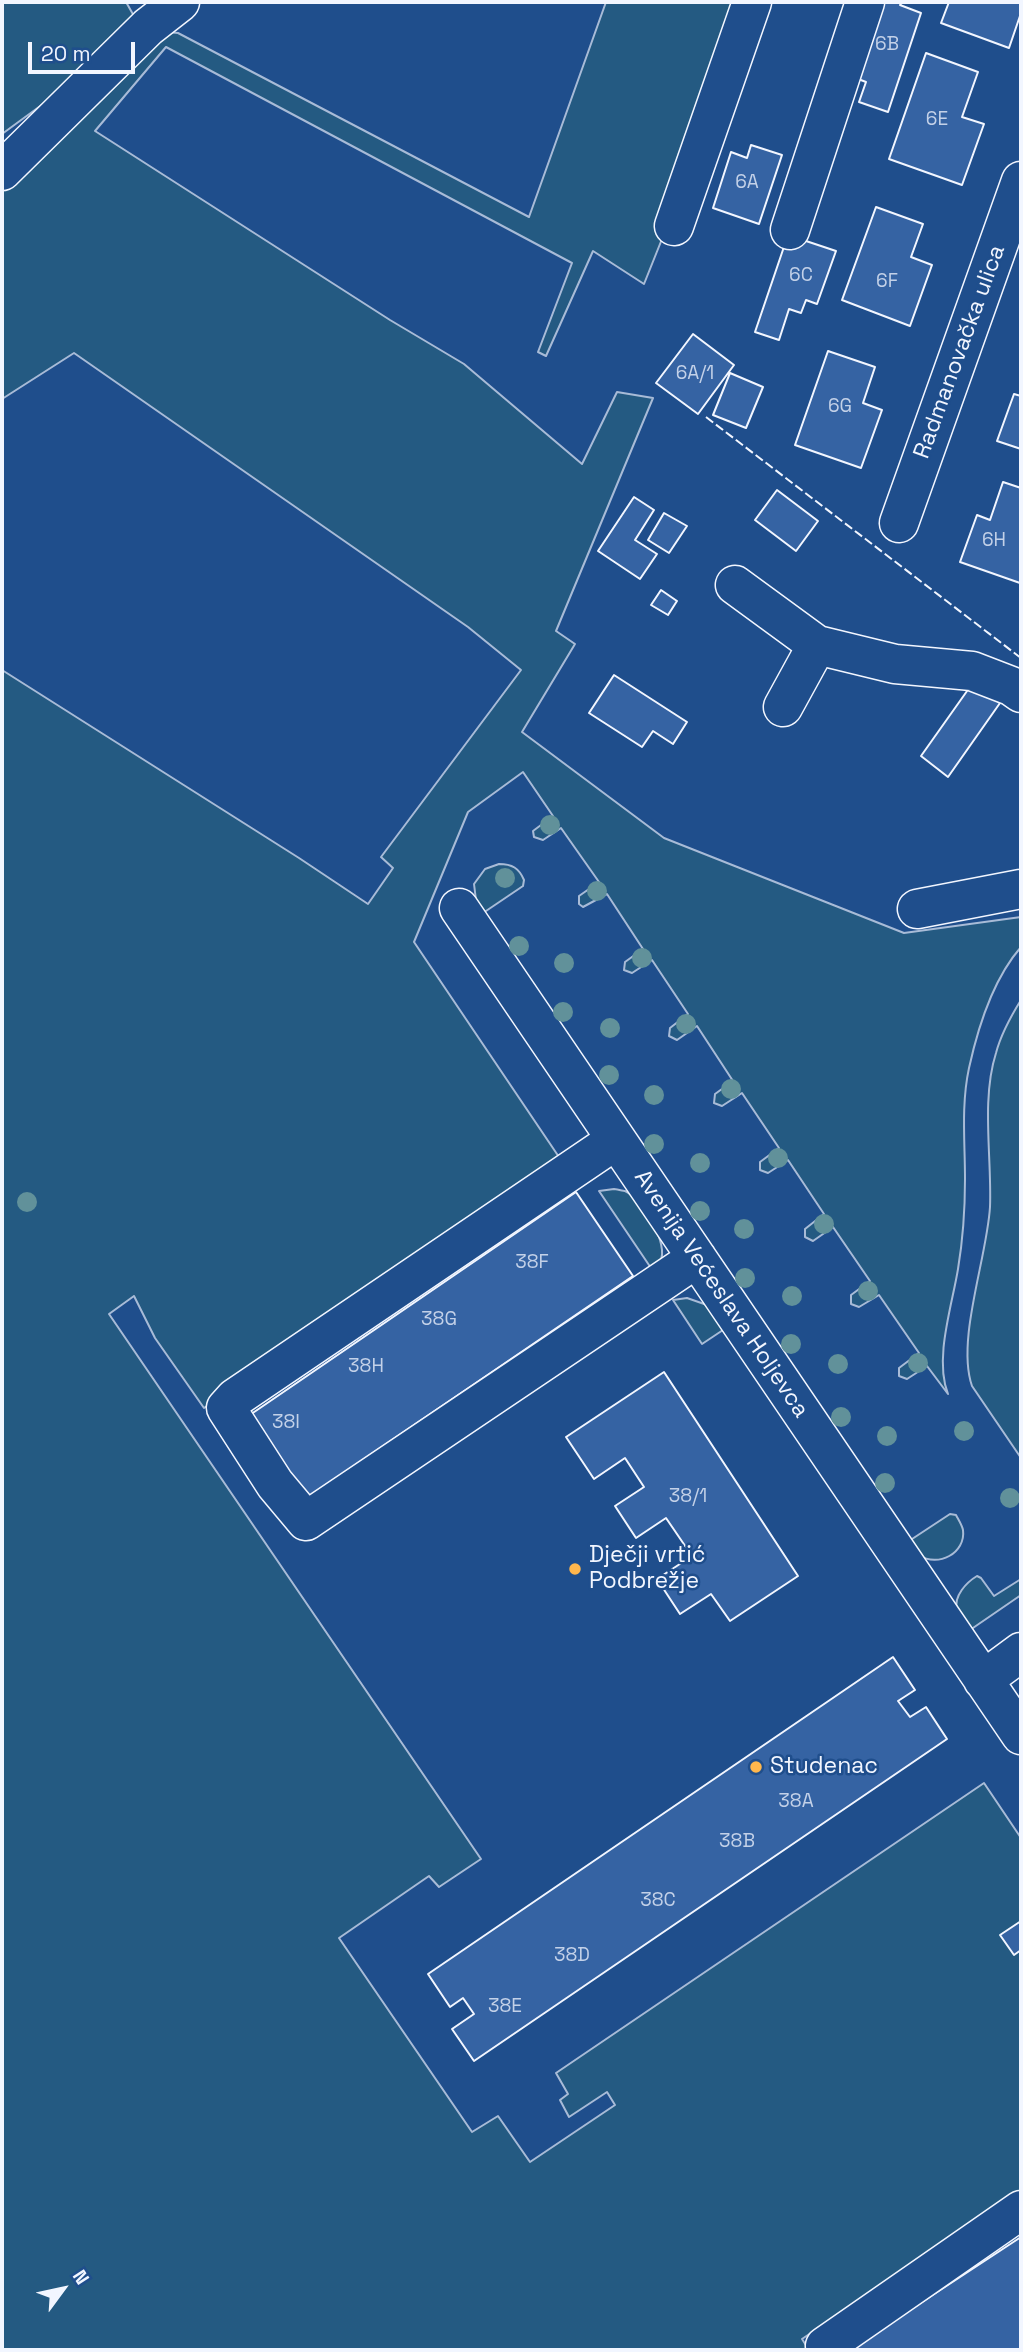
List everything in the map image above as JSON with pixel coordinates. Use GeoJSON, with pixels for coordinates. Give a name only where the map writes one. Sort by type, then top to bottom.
{"type":"FeatureCollection","features":[{"type":"Feature","properties":{"kind":"street"},"geometry":{"type":"LineString","coordinates":[[2,171],[148,27],[180,2]]}},
{"type":"Feature","properties":{"kind":"street"},"geometry":{"type":"LineString","coordinates":[[674,226],[752,2]]}},
{"type":"Feature","properties":{"kind":"street"},"geometry":{"type":"LineString","coordinates":[[790,230],[865,2]]}},
{"type":"Feature","properties":{"kind":"street","name":"Radmanovačka ulica"},"geometry":{"type":"LineString","coordinates":[[899,523],[1021,181]]}},
{"type":"Feature","properties":{"kind":"street"},"geometry":{"type":"LineString","coordinates":[[735,585],[817,645],[895,664],[972,671],[1011,686],[1021,693]]}},
{"type":"Feature","properties":{"kind":"street"},"geometry":{"type":"LineString","coordinates":[[783,708],[817,645]]}},
{"type":"Feature","properties":{"kind":"street"},"geometry":{"type":"LineString","coordinates":[[916,909],[1021,890]]}},
{"type":"Feature","properties":{"kind":"street","name":"Avenija Većeslava Holjevca"},"geometry":{"type":"LineString","coordinates":[[459,908],[1021,1735]]}},
{"type":"Feature","properties":{"kind":"street"},"geometry":{"type":"LineString","coordinates":[[616,1140],[235,1398],[226,1408],[275,1484],[306,1521],[697,1258]]}},
{"type":"Feature","properties":{"kind":"street"},"geometry":{"type":"LineString","coordinates":[[984,1680],[1019,1655]]}},
{"type":"Feature","properties":{"kind":"street"},"geometry":{"type":"LineString","coordinates":[[827,2350],[825,2346],[1021,2210]]}},
{"type":"Feature","properties":{"kind":"shaded area"},"geometry":{"type":"Polygon","coordinates":[[[2,2],[126,2],[134,16],[58,93],[2,134],[2,2]]]}},
{"type":"Feature","properties":{"kind":"shaded area"},"geometry":{"type":"Polygon","coordinates":[[[606,2],[741,2],[668,224],[644,284],[593,251],[546,356],[538,352],[572,263],[166,47],[95,131],[390,320],[464,364],[582,464],[617,392],[653,398],[556,631],[575,644],[522,732],[664,838],[904,933],[1021,917],[1021,947],[1002,974],[988,1004],[969,1068],[964,1110],[965,1190],[962,1235],[943,1349],[944,1380],[948,1394],[927,1366],[907,1379],[899,1376],[899,1368],[919,1353],[879,1295],[859,1307],[851,1304],[851,1295],[870,1281],[833,1227],[813,1241],[805,1237],[805,1229],[824,1214],[788,1160],[768,1173],[760,1170],[760,1162],[779,1148],[742,1093],[722,1106],[714,1103],[715,1094],[733,1081],[697,1026],[677,1040],[669,1036],[670,1028],[688,1014],[652,960],[632,973],[624,970],[625,962],[643,949],[607,894],[583,907],[579,904],[579,896],[599,882],[561,828],[543,840],[534,837],[533,831],[553,816],[523,772],[468,812],[414,942],[563,1163],[204,1408],[155,1338],[134,1296],[109,1314],[481,1859],[439,1887],[429,1876],[339,1938],[472,2132],[498,2116],[530,2162],[615,2105],[607,2092],[569,2117],[560,2100],[568,2094],[556,2073],[984,1783],[1021,1838],[1021,2191],[802,2339],[809,2350],[2,2350],[2,670],[368,904],[393,868],[381,857],[521,670],[468,627],[74,353],[2,399],[2,190],[79,121],[167,32],[178,33],[529,217],[606,2]]]}},
{"type":"Feature","properties":{"kind":"shaded area"},"geometry":{"type":"Polygon","coordinates":[[[499,864],[511,866],[520,872],[524,880],[523,886],[483,913],[476,900],[474,884],[485,869],[499,864]]]}},
{"type":"Feature","properties":{"kind":"shaded area"},"geometry":{"type":"Polygon","coordinates":[[[1021,1000],[1021,1458],[972,1386],[968,1346],[990,1207],[989,1090],[996,1053],[1021,1000]]]}},
{"type":"Feature","properties":{"kind":"shaded area"},"geometry":{"type":"Polygon","coordinates":[[[599,1191],[625,1191],[632,1196],[653,1223],[662,1254],[653,1271],[599,1191]]]}},
{"type":"Feature","properties":{"kind":"shaded area"},"geometry":{"type":"Polygon","coordinates":[[[687,1298],[707,1305],[726,1328],[702,1344],[673,1300],[687,1298]]]}},
{"type":"Feature","properties":{"kind":"shaded area"},"geometry":{"type":"Polygon","coordinates":[[[950,1514],[956,1515],[962,1528],[963,1538],[960,1545],[942,1559],[926,1559],[919,1555],[909,1541],[950,1514]]]}},
{"type":"Feature","properties":{"kind":"shaded area"},"geometry":{"type":"Polygon","coordinates":[[[977,1576],[994,1596],[1021,1579],[1021,1595],[970,1630],[959,1615],[956,1605],[962,1590],[977,1576]]]}},
{"type":"Feature","properties":{"kind":"building"},"geometry":{"type":"Polygon","coordinates":[[[878,2],[902,2],[900,5],[921,13],[888,112],[859,102],[866,82],[853,77],[878,2]]]}},
{"type":"Feature","properties":{"kind":"building"},"geometry":{"type":"Polygon","coordinates":[[[949,2],[1021,2],[1021,13],[1009,48],[941,23],[949,2]]]}},
{"type":"Feature","properties":{"kind":"building"},"geometry":{"type":"Polygon","coordinates":[[[926,53],[978,72],[962,117],[984,124],[962,185],[889,159],[926,53]]]}},
{"type":"Feature","properties":{"kind":"building"},"geometry":{"type":"Polygon","coordinates":[[[751,145],[782,155],[759,224],[713,208],[731,152],[747,158],[751,145]]]}},
{"type":"Feature","properties":{"kind":"building"},"geometry":{"type":"Polygon","coordinates":[[[876,207],[923,224],[911,257],[932,265],[910,326],[842,300],[876,207]]]}},
{"type":"Feature","properties":{"kind":"building"},"geometry":{"type":"Polygon","coordinates":[[[788,235],[836,251],[817,304],[806,300],[801,313],[789,309],[779,340],[755,332],[788,235]]]}},
{"type":"Feature","properties":{"kind":"building"},"geometry":{"type":"Polygon","coordinates":[[[693,334],[734,365],[698,414],[656,383],[693,334]]]}},
{"type":"Feature","properties":{"kind":"building"},"geometry":{"type":"Polygon","coordinates":[[[828,351],[875,367],[863,403],[882,410],[861,468],[795,445],[828,351]]]}},
{"type":"Feature","properties":{"kind":"building"},"geometry":{"type":"Polygon","coordinates":[[[730,373],[763,387],[746,428],[713,415],[730,373]]]}},
{"type":"Feature","properties":{"kind":"building"},"geometry":{"type":"Polygon","coordinates":[[[1014,394],[1021,396],[1021,449],[997,441],[1014,394]]]}},
{"type":"Feature","properties":{"kind":"building"},"geometry":{"type":"Polygon","coordinates":[[[1003,482],[1021,488],[1020,583],[960,562],[977,515],[990,520],[1003,482]]]}},
{"type":"Feature","properties":{"kind":"building"},"geometry":{"type":"Polygon","coordinates":[[[777,490],[818,521],[796,551],[755,520],[777,490]]]}},
{"type":"Feature","properties":{"kind":"building"},"geometry":{"type":"Polygon","coordinates":[[[634,497],[654,510],[635,540],[657,554],[640,579],[598,551],[634,497]]]}},
{"type":"Feature","properties":{"kind":"building"},"geometry":{"type":"Polygon","coordinates":[[[664,513],[687,526],[669,553],[648,540],[664,513]]]}},
{"type":"Feature","properties":{"kind":"building"},"geometry":{"type":"Polygon","coordinates":[[[661,590],[677,601],[668,615],[651,605],[661,590]]]}},
{"type":"Feature","properties":{"kind":"building"},"geometry":{"type":"Polygon","coordinates":[[[614,675],[687,722],[673,744],[653,731],[642,747],[589,713],[614,675]]]}},
{"type":"Feature","properties":{"kind":"building"},"geometry":{"type":"Polygon","coordinates":[[[972,684],[1000,703],[948,777],[921,756],[972,684]]]}},
{"type":"Feature","properties":{"kind":"building"},"geometry":{"type":"Polygon","coordinates":[[[576,1192],[633,1276],[298,1504],[241,1421],[576,1192]]]}},
{"type":"Feature","properties":{"kind":"building"},"geometry":{"type":"Polygon","coordinates":[[[664,1372],[798,1576],[730,1621],[711,1594],[680,1614],[657,1579],[692,1556],[666,1518],[636,1538],[615,1506],[644,1487],[625,1458],[594,1479],[566,1437],[664,1372]]]}},
{"type":"Feature","properties":{"kind":"building"},"geometry":{"type":"Polygon","coordinates":[[[893,1657],[915,1690],[898,1701],[910,1717],[926,1707],[947,1739],[474,2061],[452,2029],[474,2014],[463,1998],[450,2007],[428,1974],[893,1657]]]}},
{"type":"Feature","properties":{"kind":"building"},"geometry":{"type":"Polygon","coordinates":[[[1021,1921],[1021,1950],[1014,1955],[1000,1935],[1021,1921]]]}},
{"type":"Feature","properties":{"kind":"building"},"geometry":{"type":"Polygon","coordinates":[[[1021,2237],[1021,2350],[857,2350],[855,2346],[1021,2237]]]}},
{"type":"Feature","properties":{"kind":"fence"},"geometry":{"type":"LineString","coordinates":[[706,417],[1021,658]]}},
{"type":"Feature","properties":{"kind":"place","name":"Dječji vrtić Podbrežje"},"geometry":{"type":"Point","coordinates":[575,1569]}},
{"type":"Feature","properties":{"kind":"place","name":"Studenac"},"geometry":{"type":"Point","coordinates":[756,1767]}}]}
